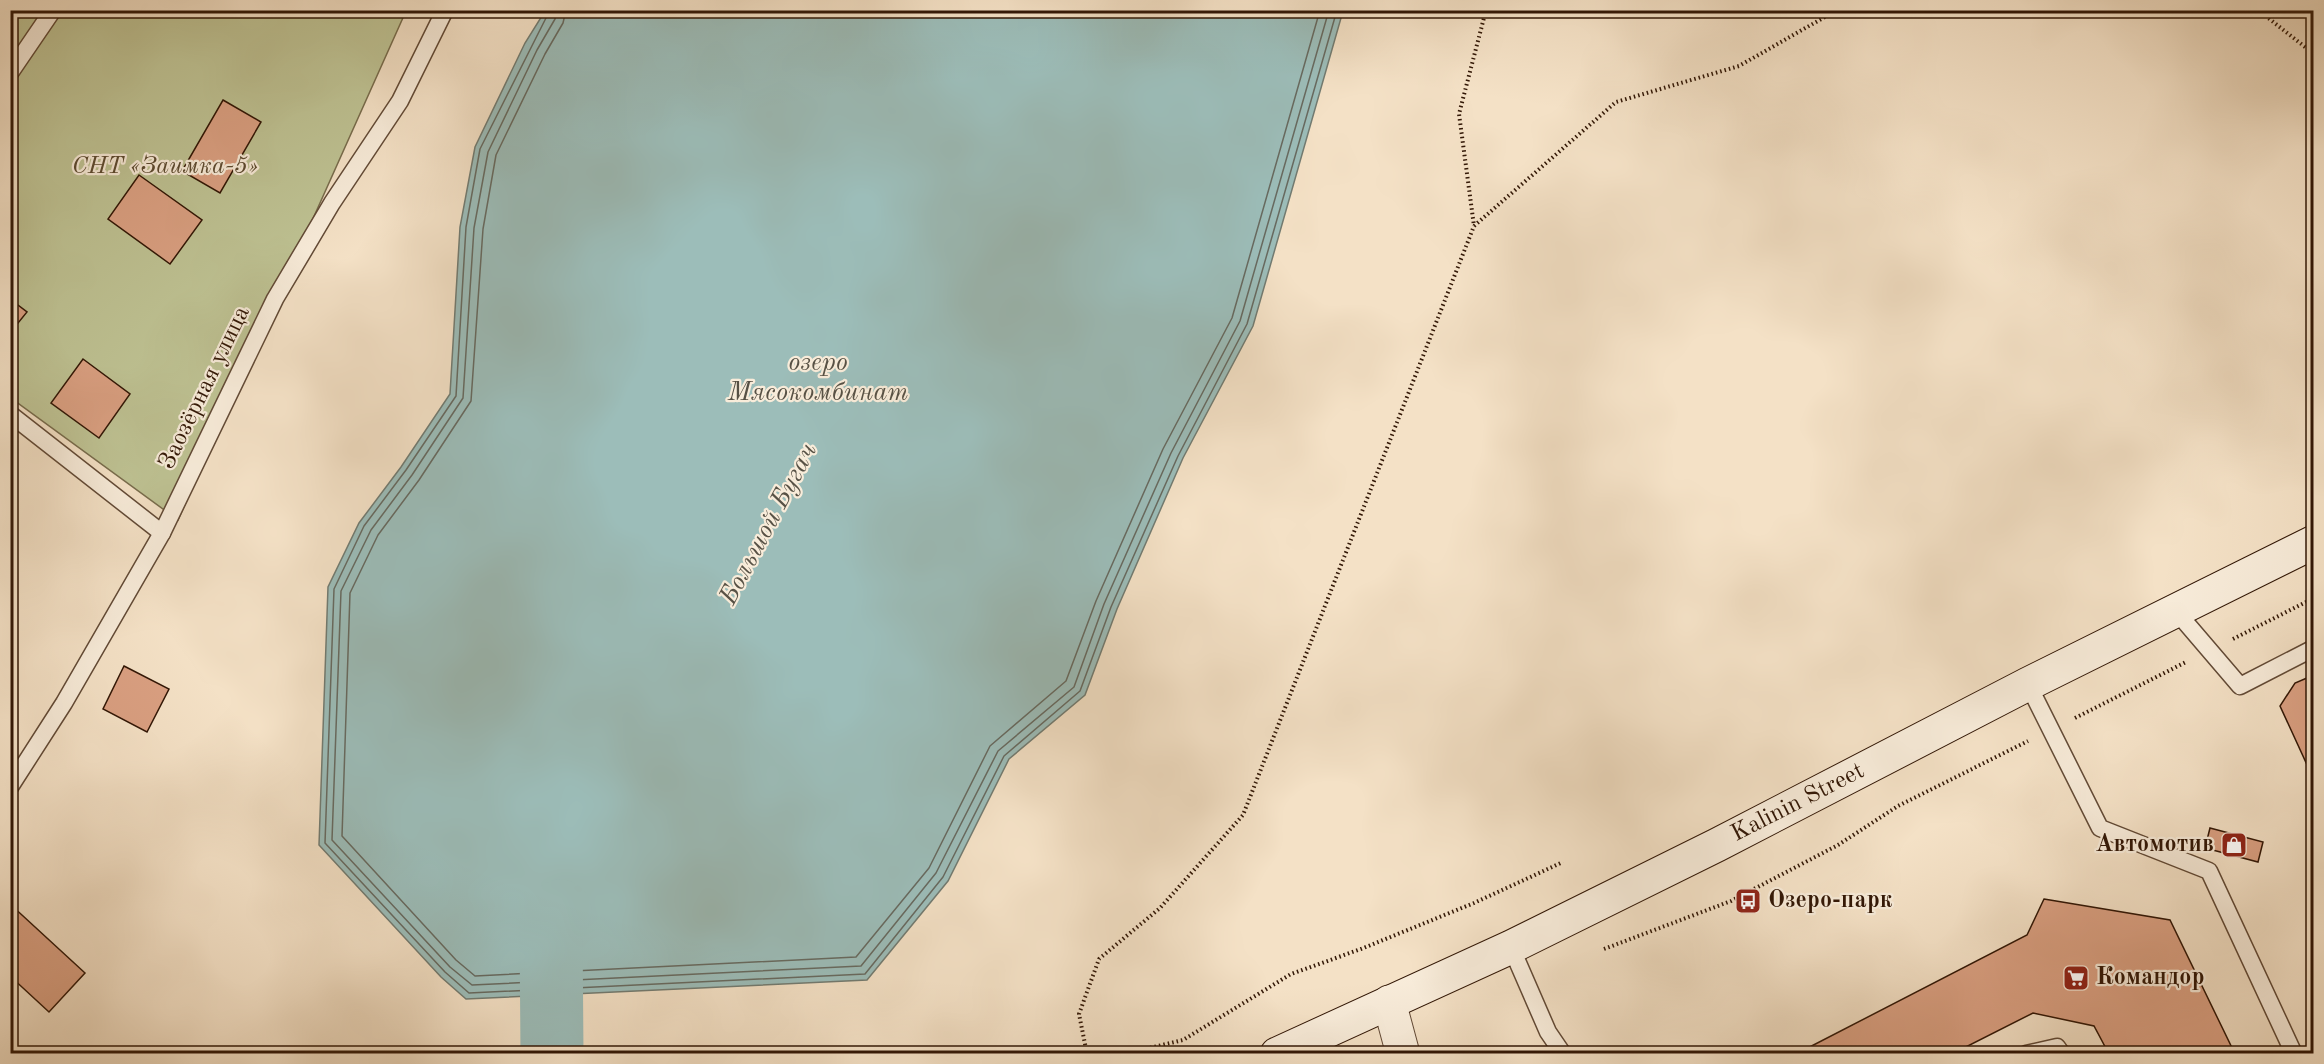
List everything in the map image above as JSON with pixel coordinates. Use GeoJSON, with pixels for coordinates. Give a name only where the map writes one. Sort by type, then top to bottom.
{"type":"FeatureCollection","features":[{"type":"Feature","properties":{"kind":"main road","name":"Kalinin Street"},"geometry":{"type":"LineString","coordinates":[[1278,1053],[1511,947],[1717,845],[2028,684],[2313,542]]}},
{"type":"Feature","properties":{"kind":"main road"},"geometry":{"type":"LineString","coordinates":[[1389,1002],[1402,1053]]}},
{"type":"Feature","properties":{"kind":"lane"},"geometry":{"type":"LineString","coordinates":[[10,73],[53,10]]}},
{"type":"Feature","properties":{"kind":"lane","name":"Заозёрная улица"},"geometry":{"type":"LineString","coordinates":[[10,787],[64,703],[162,533],[275,299],[332,204],[399,101],[445,10]]}},
{"type":"Feature","properties":{"kind":"lane"},"geometry":{"type":"LineString","coordinates":[[10,414],[162,533]]}},
{"type":"Feature","properties":{"kind":"lane"},"geometry":{"type":"LineString","coordinates":[[2175,610],[2240,686],[2313,648]]}},
{"type":"Feature","properties":{"kind":"lane"},"geometry":{"type":"LineString","coordinates":[[2028,684],[2100,828],[2209,871],[2294,1053]]}},
{"type":"Feature","properties":{"kind":"lane"},"geometry":{"type":"LineString","coordinates":[[1511,947],[1548,1032],[1563,1053]]}},
{"type":"Feature","properties":{"kind":"lane"},"geometry":{"type":"LineString","coordinates":[[2026,1053],[2057,1047],[2062,1053]]}},
{"type":"Feature","properties":{"kind":"path"},"geometry":{"type":"LineString","coordinates":[[1474,226],[1459,114],[1486,10]]}},
{"type":"Feature","properties":{"kind":"path"},"geometry":{"type":"LineString","coordinates":[[1087,1053],[1079,1014],[1099,959],[1160,908],[1243,815],[1474,226],[1616,102],[1739,66],[1837,10]]}},
{"type":"Feature","properties":{"kind":"path"},"geometry":{"type":"LineString","coordinates":[[2258,10],[2313,54]]}},
{"type":"Feature","properties":{"kind":"path"},"geometry":{"type":"LineString","coordinates":[[1604,949],[1731,901],[1838,845],[1898,806],[2313,598]]}},
{"type":"Feature","properties":{"kind":"path"},"geometry":{"type":"LineString","coordinates":[[1124,1053],[1183,1040],[1291,974],[1361,949],[1474,903],[1563,862]]}},
{"type":"Feature","properties":{"kind":"green space","name":"СНТ «Заимка-5»"},"geometry":{"type":"Polygon","coordinates":[[[11,11],[406,11],[178,520],[11,398],[11,11]]]}},
{"type":"Feature","properties":{"kind":"water","name":"озеро Мясокомбинат"},"geometry":{"type":"Polygon","coordinates":[[[545,11],[1343,11],[1253,326],[1183,458],[1117,609],[1085,695],[1009,759],[948,881],[867,980],[466,999],[441,977],[319,845],[328,587],[359,523],[401,467],[450,394],[460,227],[475,147],[525,43],[545,11]]]}},
{"type":"Feature","properties":{"kind":"building"},"geometry":{"type":"Polygon","coordinates":[[[223,100],[261,122],[220,193],[182,171],[223,100]]]}},
{"type":"Feature","properties":{"kind":"building"},"geometry":{"type":"Polygon","coordinates":[[[139,175],[202,220],[170,264],[108,219],[139,175]]]}},
{"type":"Feature","properties":{"kind":"building"},"geometry":{"type":"Polygon","coordinates":[[[10,299],[27,312],[10,333],[10,299]]]}},
{"type":"Feature","properties":{"kind":"building"},"geometry":{"type":"Polygon","coordinates":[[[83,359],[130,394],[99,438],[51,403],[83,359]]]}},
{"type":"Feature","properties":{"kind":"building"},"geometry":{"type":"Polygon","coordinates":[[[124,666],[169,689],[147,732],[103,709],[124,666]]]}},
{"type":"Feature","properties":{"kind":"building"},"geometry":{"type":"Polygon","coordinates":[[[2314,675],[2314,780],[2280,706],[2295,683],[2314,675]]]}},
{"type":"Feature","properties":{"kind":"building","name":"Автомотив"},"geometry":{"type":"Polygon","coordinates":[[[2210,828],[2263,842],[2258,862],[2205,848],[2210,828]]]}},
{"type":"Feature","properties":{"kind":"building"},"geometry":{"type":"Polygon","coordinates":[[[2044,899],[2170,920],[2235,1054],[2109,1054],[2094,1026],[2033,1013],[1952,1054],[1796,1054],[2027,935],[2044,899]]]}},
{"type":"Feature","properties":{"kind":"building"},"geometry":{"type":"Polygon","coordinates":[[[10,904],[85,973],[49,1012],[10,976],[10,904]]]}},
{"type":"Feature","properties":{"kind":"waterway","name":"Большой Бугач"},"geometry":{"type":"LineString","coordinates":[[552,1054],[551,927],[560,911]]}},
{"type":"Feature","properties":{"kind":"place","name":"Автомотив"},"geometry":{"type":"Point","coordinates":[2234,845]}},
{"type":"Feature","properties":{"kind":"place","name":"Озеро-парк"},"geometry":{"type":"Point","coordinates":[1748,901]}},
{"type":"Feature","properties":{"kind":"place","name":"Командор"},"geometry":{"type":"Point","coordinates":[2076,978]}}]}
